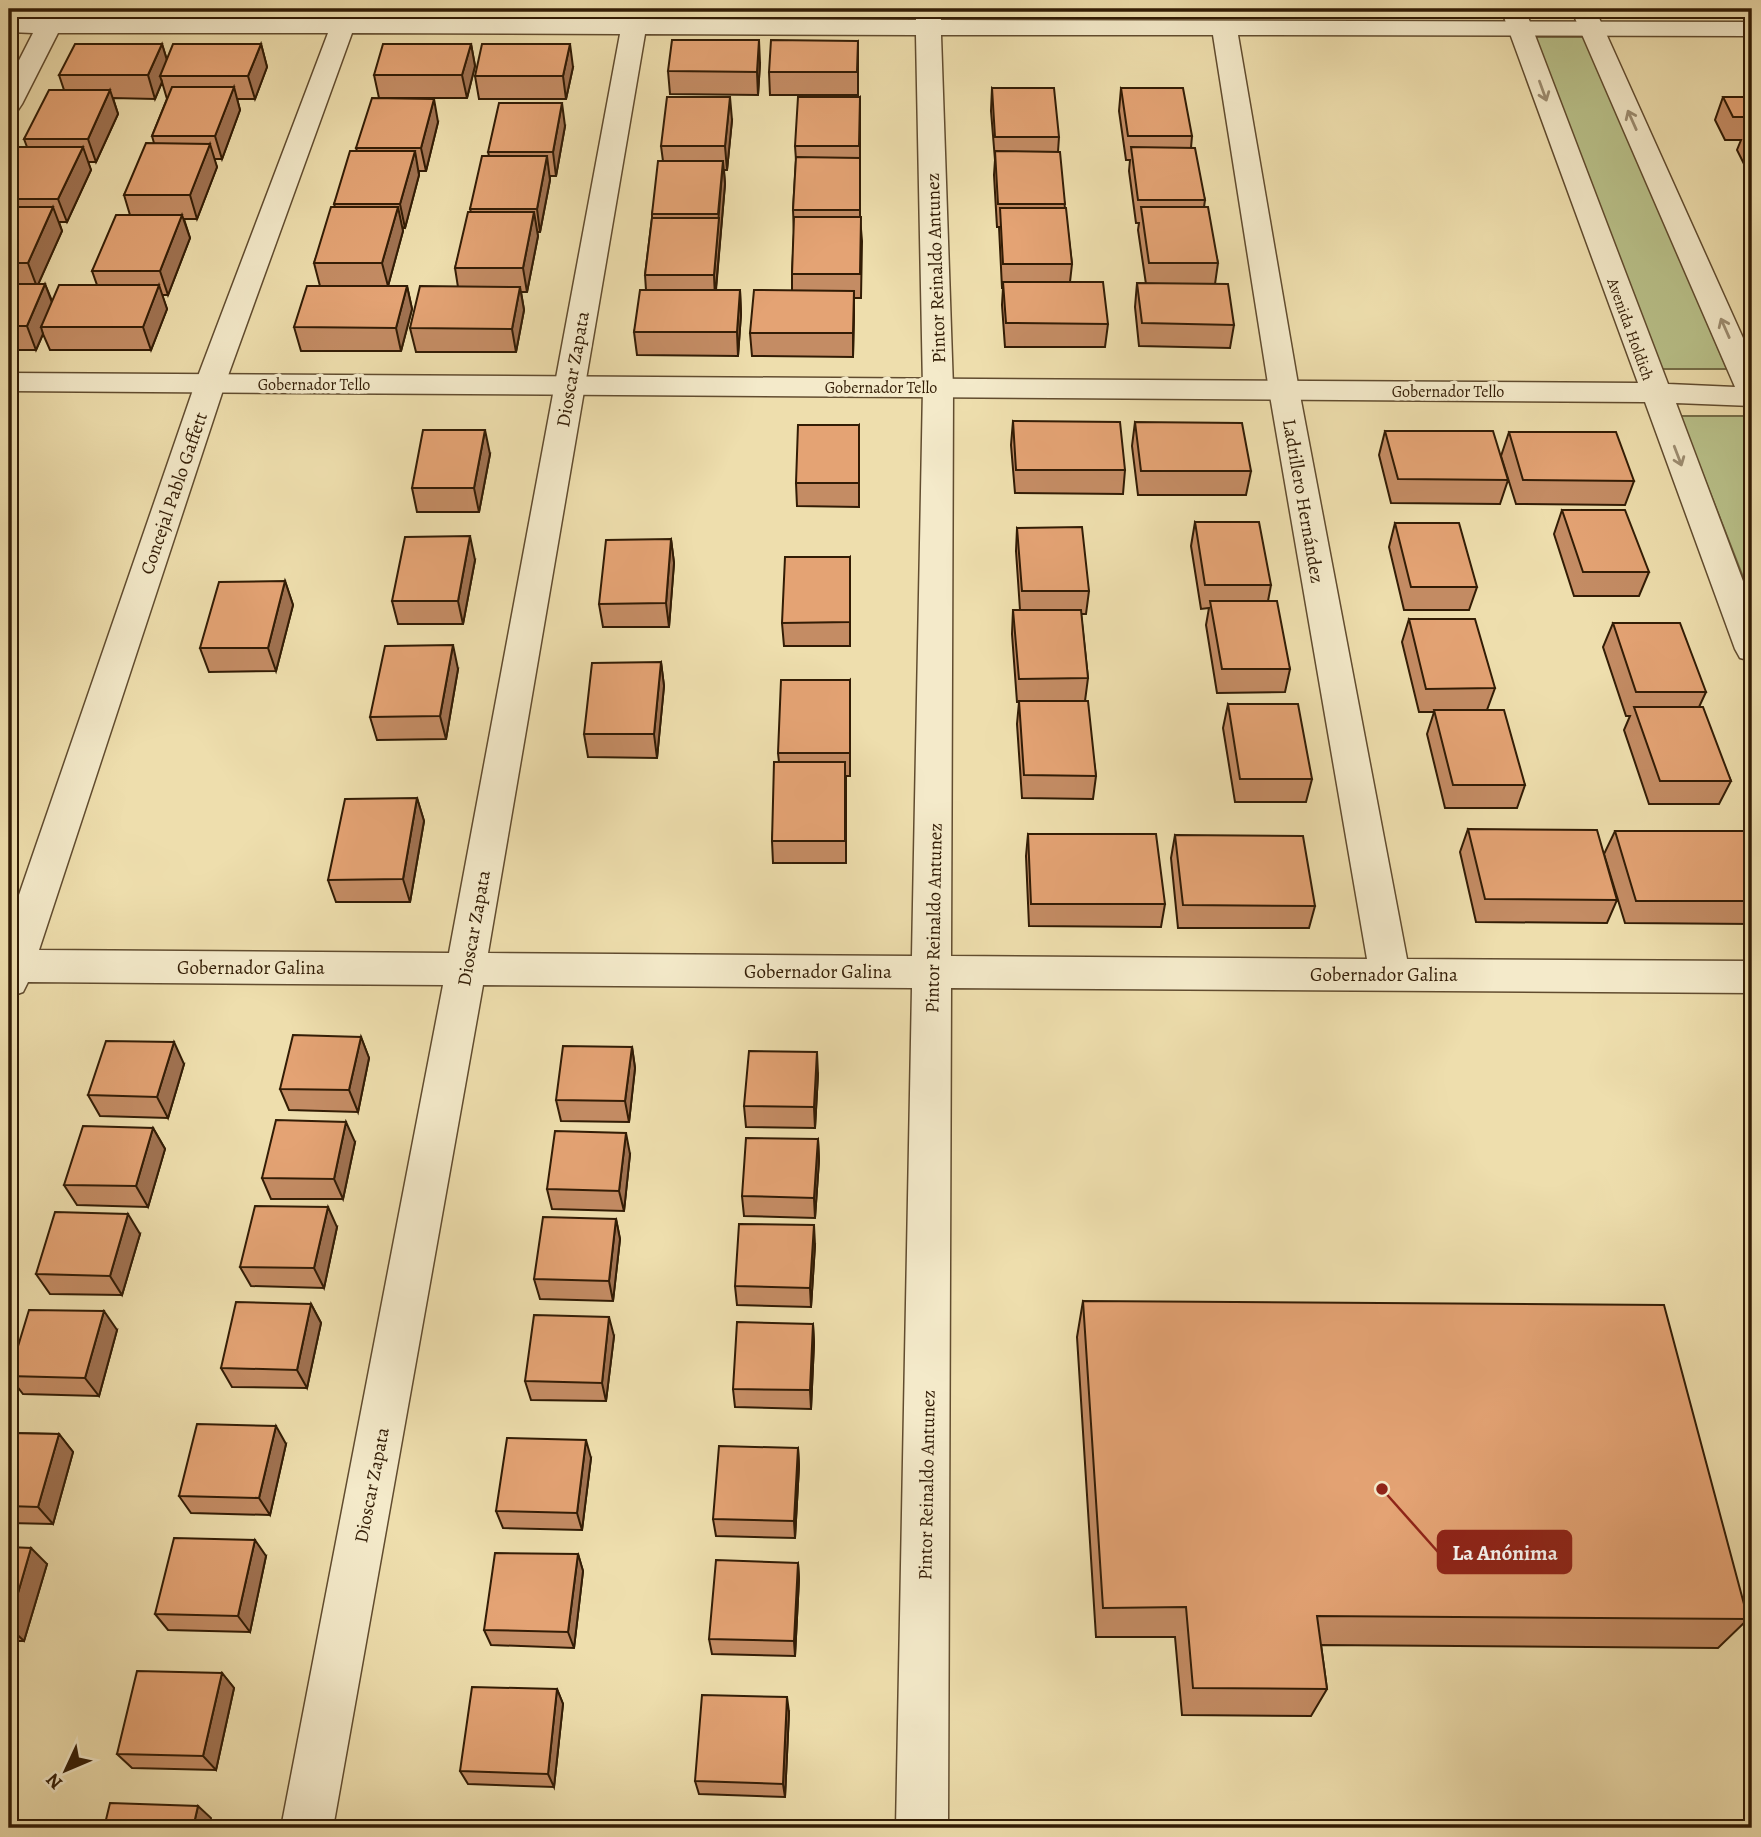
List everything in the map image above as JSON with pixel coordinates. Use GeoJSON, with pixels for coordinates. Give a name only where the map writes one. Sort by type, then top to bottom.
{"type":"FeatureCollection","features":[{"type":"Feature","properties":{"kind":"street"},"geometry":{"type":"LineString","coordinates":[[9,104],[54,17]]}},
{"type":"Feature","properties":{"kind":"street"},"geometry":{"type":"LineString","coordinates":[[9,25],[54,17],[346,17],[634,26],[928,17],[1224,27],[1516,18],[1587,19],[1752,29]]}},
{"type":"Feature","properties":{"kind":"street","name":"Concejal Pablo Gaffett"},"geometry":{"type":"LineString","coordinates":[[10,971],[210,384],[346,17]]}},
{"type":"Feature","properties":{"kind":"street","name":"Pintor Reinaldo Antunez"},"geometry":{"type":"LineString","coordinates":[[922,1828],[938,387],[928,17]]}},
{"type":"Feature","properties":{"kind":"street","name":"Avenida Holdich"},"geometry":{"type":"LineString","coordinates":[[1516,18],[1654,393],[1752,649]]}},
{"type":"Feature","properties":{"kind":"street"},"geometry":{"type":"LineString","coordinates":[[1587,19],[1752,391]]}},
{"type":"Feature","properties":{"kind":"street","name":"Dioscar Zapata"},"geometry":{"type":"LineString","coordinates":[[307,1828],[466,968],[634,26]]}},
{"type":"Feature","properties":{"kind":"street","name":"Ladrillero Hernández"},"geometry":{"type":"LineString","coordinates":[[1224,27],[1284,390],[1390,975]]}},
{"type":"Feature","properties":{"kind":"street","name":"Gobernador Tello"},"geometry":{"type":"LineString","coordinates":[[9,382],[1654,393],[1752,397]]}},
{"type":"Feature","properties":{"kind":"street","name":"Gobernador Galina"},"geometry":{"type":"LineString","coordinates":[[10,971],[466,968],[1752,977]]}},
{"type":"Feature","properties":{"kind":"green space"},"geometry":{"type":"Polygon","coordinates":[[[1529,37],[1586,37],[1727,369],[1660,369],[1529,37]]]}},
{"type":"Feature","properties":{"kind":"green space"},"geometry":{"type":"Polygon","coordinates":[[[1680,416],[1749,416],[1752,423],[1752,600],[1680,416]]]}},
{"type":"Feature","properties":{"kind":"building"},"geometry":{"type":"Polygon","coordinates":[[[672,40],[759,40],[757,72],[668,71],[672,40]]]}},
{"type":"Feature","properties":{"kind":"building"},"geometry":{"type":"Polygon","coordinates":[[[771,40],[858,41],[857,72],[769,72],[771,40]]]}},
{"type":"Feature","properties":{"kind":"building"},"geometry":{"type":"Polygon","coordinates":[[[75,44],[162,44],[148,75],[59,75],[75,44]]]}},
{"type":"Feature","properties":{"kind":"building"},"geometry":{"type":"Polygon","coordinates":[[[173,44],[261,44],[248,76],[160,76],[173,44]]]}},
{"type":"Feature","properties":{"kind":"building"},"geometry":{"type":"Polygon","coordinates":[[[383,44],[471,44],[462,75],[374,75],[383,44]]]}},
{"type":"Feature","properties":{"kind":"building"},"geometry":{"type":"Polygon","coordinates":[[[482,44],[570,44],[563,76],[475,76],[482,44]]]}},
{"type":"Feature","properties":{"kind":"building"},"geometry":{"type":"Polygon","coordinates":[[[172,87],[234,87],[215,136],[152,136],[172,87]]]}},
{"type":"Feature","properties":{"kind":"building"},"geometry":{"type":"Polygon","coordinates":[[[992,88],[1054,88],[1059,137],[995,137],[992,88]]]}},
{"type":"Feature","properties":{"kind":"building"},"geometry":{"type":"Polygon","coordinates":[[[1121,88],[1183,88],[1192,136],[1128,136],[1121,88]]]}},
{"type":"Feature","properties":{"kind":"building"},"geometry":{"type":"Polygon","coordinates":[[[49,90],[110,90],[88,139],[24,139],[49,90]]]}},
{"type":"Feature","properties":{"kind":"building"},"geometry":{"type":"Polygon","coordinates":[[[667,97],[730,97],[725,146],[661,146],[667,97]]]}},
{"type":"Feature","properties":{"kind":"building"},"geometry":{"type":"Polygon","coordinates":[[[798,97],[860,97],[859,146],[795,146],[798,97]]]}},
{"type":"Feature","properties":{"kind":"building"},"geometry":{"type":"Polygon","coordinates":[[[1723,97],[1752,97],[1752,117],[1733,117],[1723,97]]]}},
{"type":"Feature","properties":{"kind":"building"},"geometry":{"type":"Polygon","coordinates":[[[372,98],[434,99],[421,148],[356,148],[372,98]]]}},
{"type":"Feature","properties":{"kind":"building"},"geometry":{"type":"Polygon","coordinates":[[[499,103],[562,103],[553,152],[488,152],[499,103]]]}},
{"type":"Feature","properties":{"kind":"building"},"geometry":{"type":"Polygon","coordinates":[[[1746,127],[1752,127],[1752,139],[1746,127]]]}},
{"type":"Feature","properties":{"kind":"building"},"geometry":{"type":"Polygon","coordinates":[[[146,143],[210,144],[190,195],[124,195],[146,143]]]}},
{"type":"Feature","properties":{"kind":"building"},"geometry":{"type":"Polygon","coordinates":[[[18,147],[83,147],[58,199],[9,199],[9,166],[18,147]]]}},
{"type":"Feature","properties":{"kind":"building"},"geometry":{"type":"Polygon","coordinates":[[[1131,147],[1195,148],[1205,200],[1138,200],[1131,147]]]}},
{"type":"Feature","properties":{"kind":"building"},"geometry":{"type":"Polygon","coordinates":[[[350,151],[415,151],[400,204],[334,204],[350,151]]]}},
{"type":"Feature","properties":{"kind":"building"},"geometry":{"type":"Polygon","coordinates":[[[995,151],[1060,152],[1065,204],[998,204],[995,151]]]}},
{"type":"Feature","properties":{"kind":"building"},"geometry":{"type":"Polygon","coordinates":[[[482,156],[547,156],[537,209],[470,209],[482,156]]]}},
{"type":"Feature","properties":{"kind":"building"},"geometry":{"type":"Polygon","coordinates":[[[796,157],[860,158],[860,210],[793,210],[796,157]]]}},
{"type":"Feature","properties":{"kind":"building"},"geometry":{"type":"Polygon","coordinates":[[[658,161],[723,161],[718,214],[652,214],[658,161]]]}},
{"type":"Feature","properties":{"kind":"building"},"geometry":{"type":"Polygon","coordinates":[[[9,207],[53,207],[28,263],[9,263],[9,207]]]}},
{"type":"Feature","properties":{"kind":"building"},"geometry":{"type":"Polygon","coordinates":[[[331,207],[398,207],[382,263],[314,263],[331,207]]]}},
{"type":"Feature","properties":{"kind":"building"},"geometry":{"type":"Polygon","coordinates":[[[1141,207],[1208,207],[1218,263],[1149,263],[1141,207]]]}},
{"type":"Feature","properties":{"kind":"building"},"geometry":{"type":"Polygon","coordinates":[[[1000,208],[1066,208],[1072,264],[1003,264],[1000,208]]]}},
{"type":"Feature","properties":{"kind":"building"},"geometry":{"type":"Polygon","coordinates":[[[468,212],[534,212],[523,268],[455,268],[468,212]]]}},
{"type":"Feature","properties":{"kind":"building"},"geometry":{"type":"Polygon","coordinates":[[[116,215],[182,215],[160,271],[92,271],[116,215]]]}},
{"type":"Feature","properties":{"kind":"building"},"geometry":{"type":"Polygon","coordinates":[[[794,217],[861,217],[860,274],[792,274],[794,217]]]}},
{"type":"Feature","properties":{"kind":"building"},"geometry":{"type":"Polygon","coordinates":[[[652,218],[719,218],[714,275],[645,275],[652,218]]]}},
{"type":"Feature","properties":{"kind":"building"},"geometry":{"type":"Polygon","coordinates":[[[1003,282],[1103,282],[1108,324],[1006,323],[1003,282]]]}},
{"type":"Feature","properties":{"kind":"building"},"geometry":{"type":"Polygon","coordinates":[[[1137,283],[1228,284],[1234,325],[1142,323],[1137,283]]]}},
{"type":"Feature","properties":{"kind":"building"},"geometry":{"type":"Polygon","coordinates":[[[9,284],[45,284],[27,326],[9,326],[9,284]]]}},
{"type":"Feature","properties":{"kind":"building"},"geometry":{"type":"Polygon","coordinates":[[[59,285],[159,285],[143,327],[41,327],[59,285]]]}},
{"type":"Feature","properties":{"kind":"building"},"geometry":{"type":"Polygon","coordinates":[[[307,286],[407,286],[396,328],[294,327],[307,286]]]}},
{"type":"Feature","properties":{"kind":"building"},"geometry":{"type":"Polygon","coordinates":[[[420,286],[520,287],[512,329],[410,328],[420,286]]]}},
{"type":"Feature","properties":{"kind":"building"},"geometry":{"type":"Polygon","coordinates":[[[640,290],[740,290],[737,332],[634,332],[640,290]]]}},
{"type":"Feature","properties":{"kind":"building"},"geometry":{"type":"Polygon","coordinates":[[[754,290],[854,291],[853,333],[750,333],[754,290]]]}},
{"type":"Feature","properties":{"kind":"building"},"geometry":{"type":"Polygon","coordinates":[[[1013,421],[1120,422],[1125,470],[1016,470],[1013,421]]]}},
{"type":"Feature","properties":{"kind":"building"},"geometry":{"type":"Polygon","coordinates":[[[1135,422],[1242,423],[1251,471],[1141,471],[1135,422]]]}},
{"type":"Feature","properties":{"kind":"building"},"geometry":{"type":"Polygon","coordinates":[[[798,425],[859,425],[859,483],[796,483],[798,425]]]}},
{"type":"Feature","properties":{"kind":"building"},"geometry":{"type":"Polygon","coordinates":[[[423,430],[485,430],[474,488],[412,488],[423,430]]]}},
{"type":"Feature","properties":{"kind":"building"},"geometry":{"type":"Polygon","coordinates":[[[1385,431],[1493,431],[1508,480],[1398,479],[1385,431]]]}},
{"type":"Feature","properties":{"kind":"building"},"geometry":{"type":"Polygon","coordinates":[[[1509,432],[1616,432],[1634,481],[1523,480],[1509,432]]]}},
{"type":"Feature","properties":{"kind":"building"},"geometry":{"type":"Polygon","coordinates":[[[1562,510],[1625,510],[1649,572],[1583,572],[1562,510]]]}},
{"type":"Feature","properties":{"kind":"building"},"geometry":{"type":"Polygon","coordinates":[[[1195,522],[1259,522],[1271,585],[1205,585],[1195,522]]]}},
{"type":"Feature","properties":{"kind":"building"},"geometry":{"type":"Polygon","coordinates":[[[1395,523],[1459,523],[1477,587],[1411,587],[1395,523]]]}},
{"type":"Feature","properties":{"kind":"building"},"geometry":{"type":"Polygon","coordinates":[[[1082,527],[1089,591],[1022,591],[1017,528],[1082,527]]]}},
{"type":"Feature","properties":{"kind":"building"},"geometry":{"type":"Polygon","coordinates":[[[470,536],[458,601],[392,601],[405,537],[470,536]]]}},
{"type":"Feature","properties":{"kind":"building"},"geometry":{"type":"Polygon","coordinates":[[[671,539],[666,603],[599,604],[606,540],[671,539]]]}},
{"type":"Feature","properties":{"kind":"building"},"geometry":{"type":"Polygon","coordinates":[[[785,557],[850,557],[850,622],[782,623],[785,557]]]}},
{"type":"Feature","properties":{"kind":"building"},"geometry":{"type":"Polygon","coordinates":[[[285,581],[268,648],[200,648],[219,582],[285,581]]]}},
{"type":"Feature","properties":{"kind":"building"},"geometry":{"type":"Polygon","coordinates":[[[1210,601],[1277,601],[1290,669],[1222,669],[1210,601]]]}},
{"type":"Feature","properties":{"kind":"building"},"geometry":{"type":"Polygon","coordinates":[[[1013,610],[1081,610],[1088,678],[1019,679],[1013,610]]]}},
{"type":"Feature","properties":{"kind":"building"},"geometry":{"type":"Polygon","coordinates":[[[1409,619],[1475,619],[1495,688],[1426,689],[1409,619]]]}},
{"type":"Feature","properties":{"kind":"building"},"geometry":{"type":"Polygon","coordinates":[[[1613,623],[1680,623],[1706,692],[1636,692],[1613,623]]]}},
{"type":"Feature","properties":{"kind":"building"},"geometry":{"type":"Polygon","coordinates":[[[453,645],[440,716],[370,717],[385,646],[453,645]]]}},
{"type":"Feature","properties":{"kind":"building"},"geometry":{"type":"Polygon","coordinates":[[[661,662],[654,734],[584,734],[592,663],[661,662]]]}},
{"type":"Feature","properties":{"kind":"building"},"geometry":{"type":"Polygon","coordinates":[[[781,680],[850,680],[850,753],[778,753],[781,680]]]}},
{"type":"Feature","properties":{"kind":"building"},"geometry":{"type":"Polygon","coordinates":[[[1019,701],[1088,701],[1096,776],[1024,775],[1019,701]]]}},
{"type":"Feature","properties":{"kind":"building"},"geometry":{"type":"Polygon","coordinates":[[[1228,704],[1298,704],[1312,779],[1240,779],[1228,704]]]}},
{"type":"Feature","properties":{"kind":"building"},"geometry":{"type":"Polygon","coordinates":[[[1634,707],[1703,707],[1731,781],[1660,781],[1634,707]]]}},
{"type":"Feature","properties":{"kind":"building"},"geometry":{"type":"Polygon","coordinates":[[[1434,710],[1504,710],[1525,785],[1453,785],[1434,710]]]}},
{"type":"Feature","properties":{"kind":"building"},"geometry":{"type":"Polygon","coordinates":[[[774,762],[845,762],[845,841],[772,841],[774,762]]]}},
{"type":"Feature","properties":{"kind":"building"},"geometry":{"type":"Polygon","coordinates":[[[417,798],[403,879],[328,880],[345,799],[417,798]]]}},
{"type":"Feature","properties":{"kind":"building"},"geometry":{"type":"Polygon","coordinates":[[[1468,829],[1597,830],[1617,900],[1485,899],[1468,829]]]}},
{"type":"Feature","properties":{"kind":"building"},"geometry":{"type":"Polygon","coordinates":[[[1615,831],[1744,831],[1752,855],[1752,901],[1636,901],[1615,831]]]}},
{"type":"Feature","properties":{"kind":"building"},"geometry":{"type":"Polygon","coordinates":[[[1028,834],[1156,834],[1165,904],[1031,904],[1028,834]]]}},
{"type":"Feature","properties":{"kind":"building"},"geometry":{"type":"Polygon","coordinates":[[[1175,835],[1303,836],[1315,906],[1183,905],[1175,835]]]}},
{"type":"Feature","properties":{"kind":"building"},"geometry":{"type":"Polygon","coordinates":[[[293,1035],[361,1037],[349,1090],[280,1089],[293,1035]]]}},
{"type":"Feature","properties":{"kind":"building"},"geometry":{"type":"Polygon","coordinates":[[[106,1041],[174,1042],[157,1097],[88,1095],[106,1041]]]}},
{"type":"Feature","properties":{"kind":"building"},"geometry":{"type":"Polygon","coordinates":[[[563,1046],[632,1047],[625,1101],[556,1100],[563,1046]]]}},
{"type":"Feature","properties":{"kind":"building"},"geometry":{"type":"Polygon","coordinates":[[[749,1051],[817,1052],[814,1107],[744,1106],[749,1051]]]}},
{"type":"Feature","properties":{"kind":"building"},"geometry":{"type":"Polygon","coordinates":[[[276,1120],[346,1122],[334,1179],[262,1178],[276,1120]]]}},
{"type":"Feature","properties":{"kind":"building"},"geometry":{"type":"Polygon","coordinates":[[[83,1126],[153,1128],[136,1186],[64,1185],[83,1126]]]}},
{"type":"Feature","properties":{"kind":"building"},"geometry":{"type":"Polygon","coordinates":[[[555,1131],[626,1133],[619,1191],[547,1189],[555,1131]]]}},
{"type":"Feature","properties":{"kind":"building"},"geometry":{"type":"Polygon","coordinates":[[[746,1138],[818,1139],[814,1198],[742,1196],[746,1138]]]}},
{"type":"Feature","properties":{"kind":"building"},"geometry":{"type":"Polygon","coordinates":[[[255,1206],[328,1207],[314,1268],[240,1267],[255,1206]]]}},
{"type":"Feature","properties":{"kind":"building"},"geometry":{"type":"Polygon","coordinates":[[[55,1212],[128,1214],[110,1276],[36,1274],[55,1212]]]}},
{"type":"Feature","properties":{"kind":"building"},"geometry":{"type":"Polygon","coordinates":[[[543,1217],[616,1219],[609,1281],[534,1279],[543,1217]]]}},
{"type":"Feature","properties":{"kind":"building"},"geometry":{"type":"Polygon","coordinates":[[[739,1224],[814,1225],[810,1288],[735,1286],[739,1224]]]}},
{"type":"Feature","properties":{"kind":"building"},"geometry":{"type":"Polygon","coordinates":[[[1083,1301],[1664,1305],[1748,1619],[1317,1616],[1327,1689],[1193,1688],[1186,1607],[1103,1608],[1083,1301]]]}},
{"type":"Feature","properties":{"kind":"building"},"geometry":{"type":"Polygon","coordinates":[[[236,1302],[311,1304],[297,1370],[221,1368],[236,1302]]]}},
{"type":"Feature","properties":{"kind":"building"},"geometry":{"type":"Polygon","coordinates":[[[29,1310],[104,1311],[85,1378],[9,1376],[29,1310]]]}},
{"type":"Feature","properties":{"kind":"building"},"geometry":{"type":"Polygon","coordinates":[[[534,1315],[609,1317],[602,1383],[525,1381],[534,1315]]]}},
{"type":"Feature","properties":{"kind":"building"},"geometry":{"type":"Polygon","coordinates":[[[737,1322],[813,1324],[810,1390],[733,1389],[737,1322]]]}},
{"type":"Feature","properties":{"kind":"building"},"geometry":{"type":"Polygon","coordinates":[[[197,1424],[276,1426],[259,1498],[179,1496],[197,1424]]]}},
{"type":"Feature","properties":{"kind":"building"},"geometry":{"type":"Polygon","coordinates":[[[9,1433],[59,1434],[38,1507],[9,1506],[9,1433]]]}},
{"type":"Feature","properties":{"kind":"building"},"geometry":{"type":"Polygon","coordinates":[[[507,1438],[586,1440],[577,1513],[496,1511],[507,1438]]]}},
{"type":"Feature","properties":{"kind":"building"},"geometry":{"type":"Polygon","coordinates":[[[719,1446],[798,1448],[794,1521],[713,1519],[719,1446]]]}},
{"type":"Feature","properties":{"kind":"building"},"geometry":{"type":"Polygon","coordinates":[[[174,1538],[255,1540],[238,1616],[155,1614],[174,1538]]]}},
{"type":"Feature","properties":{"kind":"building"},"geometry":{"type":"Polygon","coordinates":[[[9,1547],[31,1548],[9,1624],[9,1547]]]}},
{"type":"Feature","properties":{"kind":"building"},"geometry":{"type":"Polygon","coordinates":[[[495,1553],[578,1554],[568,1632],[484,1630],[495,1553]]]}},
{"type":"Feature","properties":{"kind":"building"},"geometry":{"type":"Polygon","coordinates":[[[716,1560],[798,1563],[794,1641],[709,1639],[716,1560]]]}},
{"type":"Feature","properties":{"kind":"building"},"geometry":{"type":"Polygon","coordinates":[[[137,1671],[222,1673],[203,1756],[117,1754],[137,1671]]]}},
{"type":"Feature","properties":{"kind":"building"},"geometry":{"type":"Polygon","coordinates":[[[472,1687],[557,1689],[548,1774],[460,1771],[472,1687]]]}},
{"type":"Feature","properties":{"kind":"building"},"geometry":{"type":"Polygon","coordinates":[[[702,1695],[787,1697],[783,1784],[695,1781],[702,1695]]]}},
{"type":"Feature","properties":{"kind":"building"},"geometry":{"type":"Polygon","coordinates":[[[110,1803],[198,1806],[193,1828],[104,1828],[110,1803]]]}},
{"type":"Feature","properties":{"kind":"building"},"geometry":{"type":"Polygon","coordinates":[[[459,1821],[547,1823],[546,1828],[458,1828],[459,1821]]]}},
{"type":"Feature","properties":{"kind":"place","name":"La Anónima"},"geometry":{"type":"Point","coordinates":[1382,1489]}}]}
